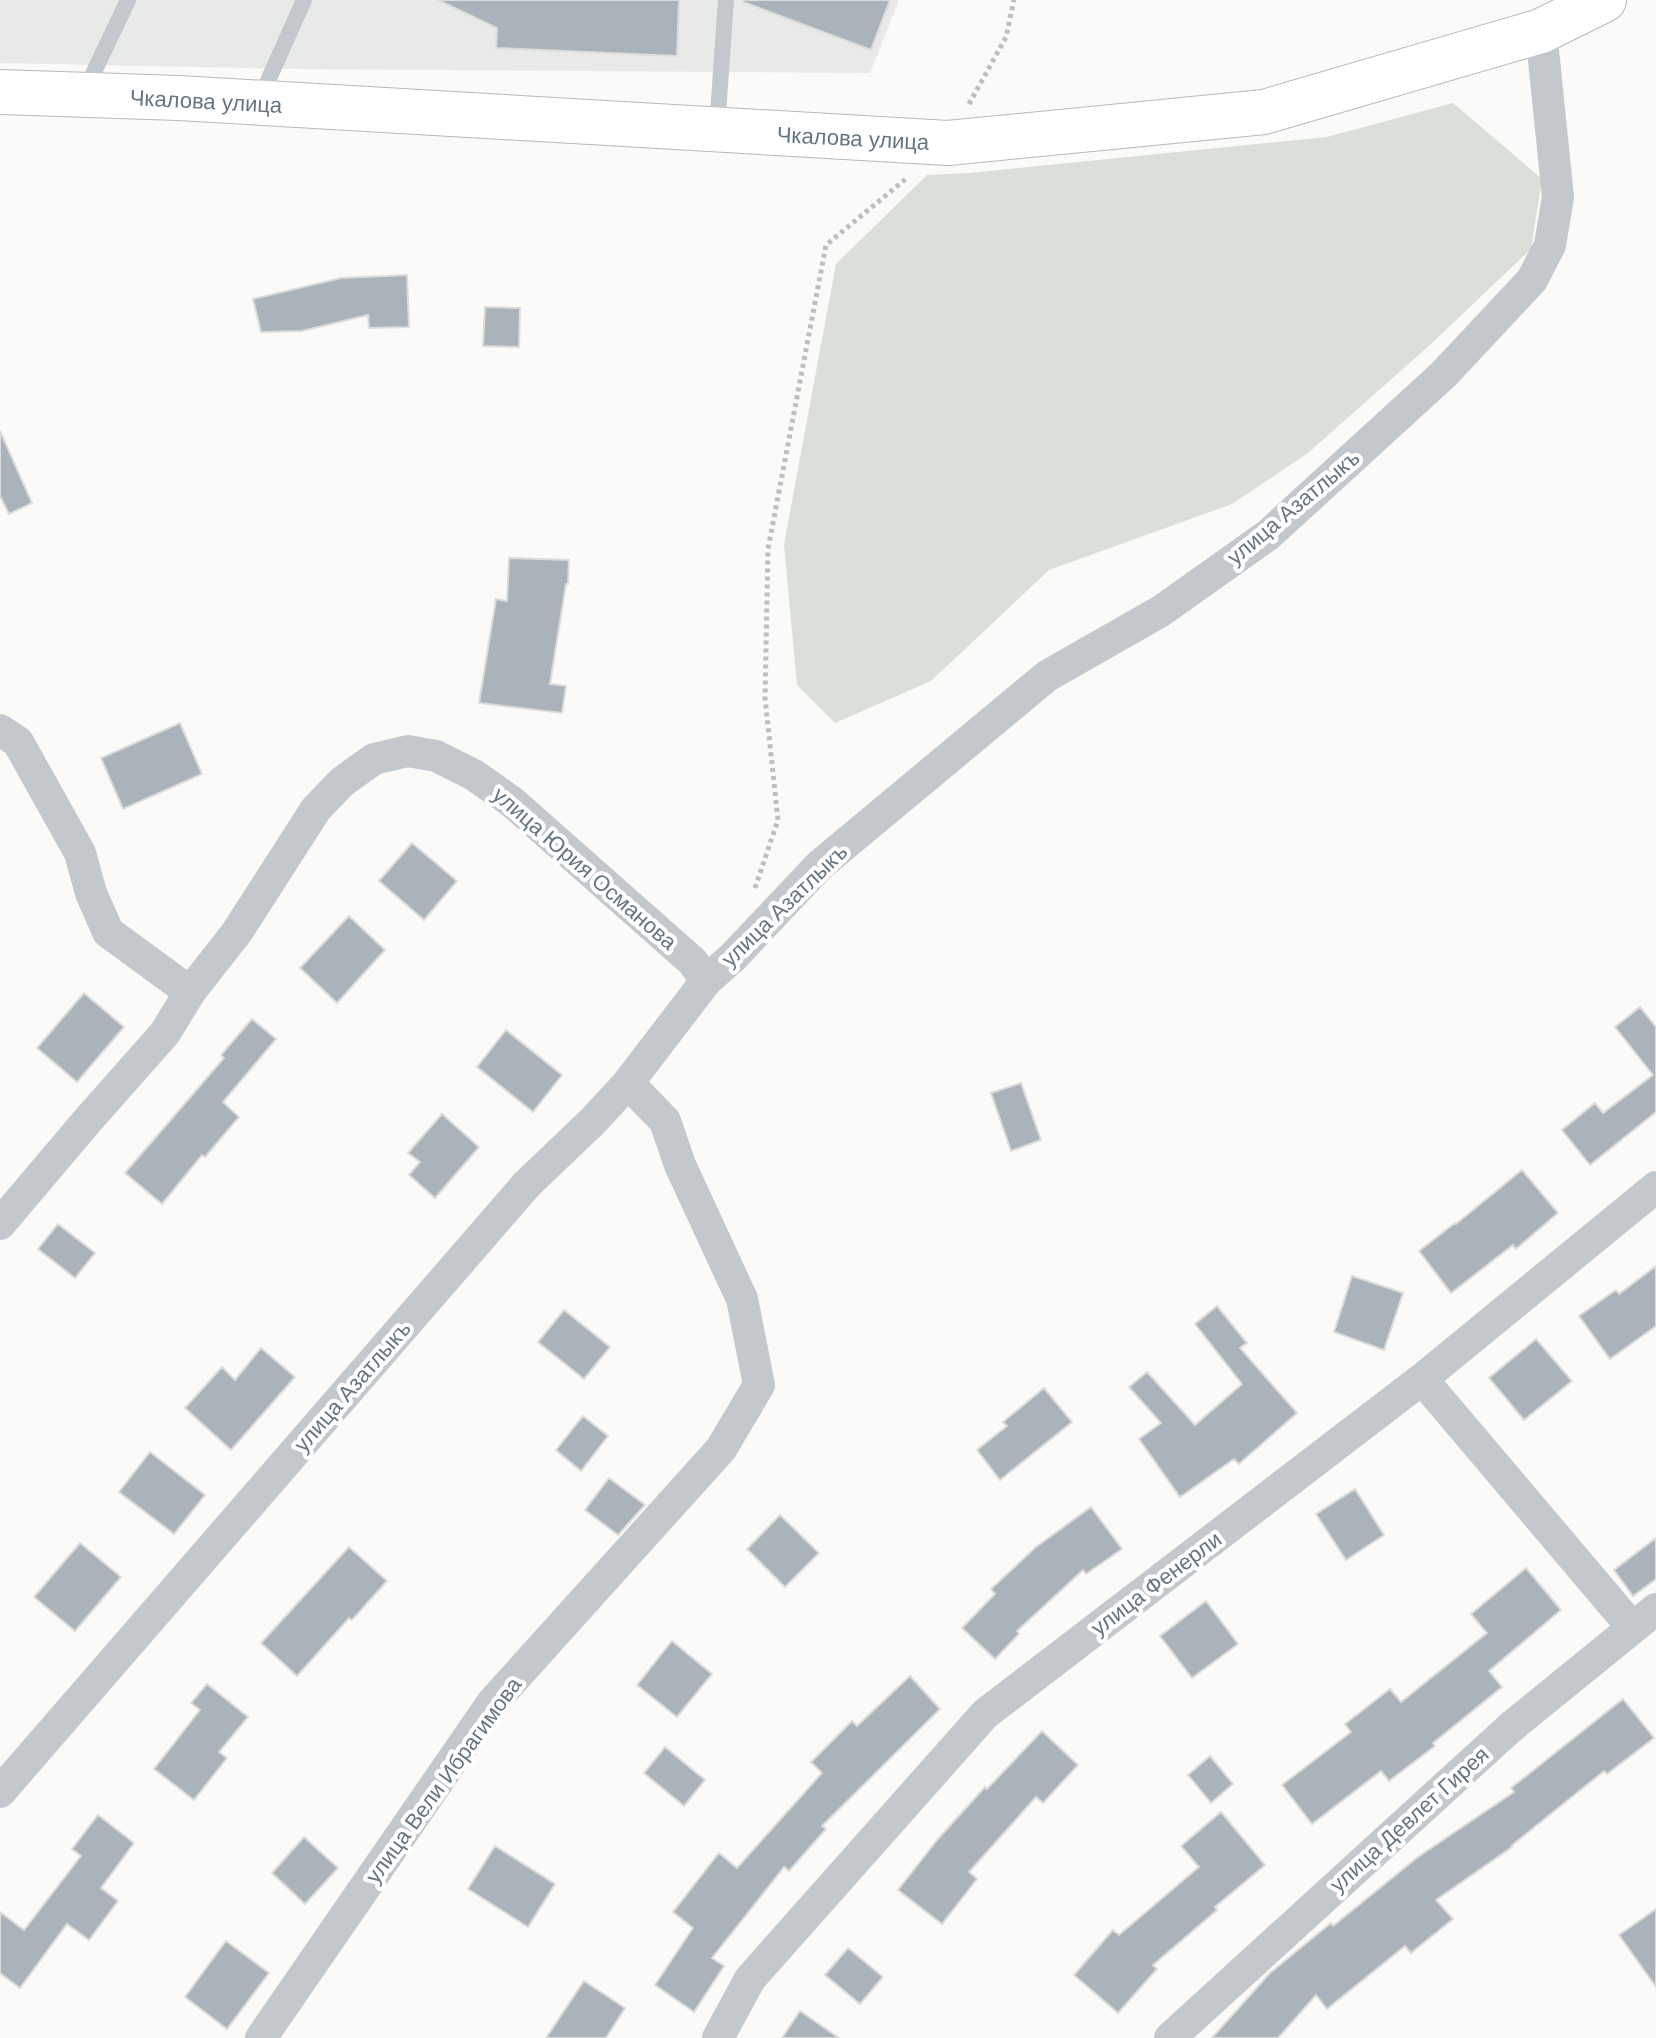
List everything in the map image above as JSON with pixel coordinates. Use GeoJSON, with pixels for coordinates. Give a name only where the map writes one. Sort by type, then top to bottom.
{"type":"FeatureCollection","features":[{"type":"Feature","properties":{"kind":"street","name":"Чкалова улица"},"geometry":{"type":"LineString","coordinates":[[0,92],[258,103],[948,143],[1264,112],[1541,31],[1604,0]]}},
{"type":"Feature","properties":{"kind":"street","name":"улица Азатлыкъ"},"geometry":{"type":"LineString","coordinates":[[0,1792],[527,1184],[628,1083],[706,981],[733,957],[820,865],[1047,676],[1161,611],[1268,535],[1444,374],[1532,280],[1550,245],[1558,197],[1541,31]]}},
{"type":"Feature","properties":{"kind":"street"},"geometry":{"type":"LineString","coordinates":[[0,730],[18,742],[80,853],[91,893],[108,932],[190,992]]}},
{"type":"Feature","properties":{"kind":"street","name":"улица Юрия Османова"},"geometry":{"type":"LineString","coordinates":[[0,1224],[165,1033],[190,992],[237,932],[316,809],[342,782],[374,759],[408,751],[436,756],[474,775],[512,802],[693,962],[706,981]]}},
{"type":"Feature","properties":{"kind":"street","name":"улица Вели Ибрагимова"},"geometry":{"type":"LineString","coordinates":[[261,2038],[492,1703],[721,1449],[759,1385],[742,1299],[680,1165],[665,1121],[628,1083]]}},
{"type":"Feature","properties":{"kind":"street","name":"улица Фенерли"},"geometry":{"type":"LineString","coordinates":[[718,2038],[750,1979],[985,1714],[1422,1379],[1656,1187]]}},
{"type":"Feature","properties":{"kind":"street"},"geometry":{"type":"LineString","coordinates":[[1422,1379],[1644,1618]]}},
{"type":"Feature","properties":{"kind":"street","name":"улица Девлет Гирея"},"geometry":{"type":"LineString","coordinates":[[1170,2038],[1511,1727],[1644,1618]]}},
{"type":"Feature","properties":{"kind":"lane"},"geometry":{"type":"LineString","coordinates":[[84,95],[128,0]]}},
{"type":"Feature","properties":{"kind":"lane"},"geometry":{"type":"LineString","coordinates":[[258,103],[304,0]]}},
{"type":"Feature","properties":{"kind":"lane"},"geometry":{"type":"LineString","coordinates":[[717,130],[726,0]]}},
{"type":"Feature","properties":{"kind":"path"},"geometry":{"type":"LineString","coordinates":[[755,889],[778,820],[765,698],[768,549],[826,245],[948,143],[1006,37],[1014,0]]}},
{"type":"Feature","properties":{"kind":"shaded area"},"geometry":{"type":"Polygon","coordinates":[[[0,0],[899,0],[870,73],[296,69],[0,63],[0,0]]]}},
{"type":"Feature","properties":{"kind":"shaded area"},"geometry":{"type":"Polygon","coordinates":[[[1453,103],[1542,179],[1531,249],[1431,344],[1308,453],[1232,504],[1049,570],[931,681],[835,723],[797,685],[784,544],[836,264],[927,175],[1327,137],[1453,103]]]}},
{"type":"Feature","properties":{"kind":"building"},"geometry":{"type":"Polygon","coordinates":[[[438,0],[679,0],[677,56],[496,48],[497,28],[438,0]]]}},
{"type":"Feature","properties":{"kind":"building"},"geometry":{"type":"Polygon","coordinates":[[[743,0],[890,0],[871,50],[743,0]]]}},
{"type":"Feature","properties":{"kind":"building"},"geometry":{"type":"Polygon","coordinates":[[[407,275],[409,327],[369,328],[368,315],[302,331],[261,332],[253,299],[341,278],[407,275]]]}},
{"type":"Feature","properties":{"kind":"building"},"geometry":{"type":"Polygon","coordinates":[[[485,307],[520,308],[519,347],[483,346],[485,307]]]}},
{"type":"Feature","properties":{"kind":"building"},"geometry":{"type":"Polygon","coordinates":[[[0,431],[32,503],[9,514],[0,496],[0,431]]]}},
{"type":"Feature","properties":{"kind":"building"},"geometry":{"type":"Polygon","coordinates":[[[509,558],[569,560],[568,584],[550,684],[566,686],[562,713],[479,703],[496,599],[507,601],[509,558]]]}},
{"type":"Feature","properties":{"kind":"building"},"geometry":{"type":"Polygon","coordinates":[[[180,723],[202,774],[123,809],[101,758],[180,723]]]}},
{"type":"Feature","properties":{"kind":"building"},"geometry":{"type":"Polygon","coordinates":[[[412,843],[457,881],[424,920],[379,881],[412,843]]]}},
{"type":"Feature","properties":{"kind":"building"},"geometry":{"type":"Polygon","coordinates":[[[349,916],[385,950],[337,1003],[300,968],[349,916]]]}},
{"type":"Feature","properties":{"kind":"building"},"geometry":{"type":"Polygon","coordinates":[[[84,993],[124,1027],[77,1082],[37,1048],[84,993]]]}},
{"type":"Feature","properties":{"kind":"building"},"geometry":{"type":"Polygon","coordinates":[[[1640,1007],[1656,1027],[1656,1112],[1590,1165],[1562,1130],[1595,1103],[1603,1113],[1653,1075],[1615,1027],[1640,1007]]]}},
{"type":"Feature","properties":{"kind":"building"},"geometry":{"type":"Polygon","coordinates":[[[252,1019],[276,1039],[223,1102],[239,1117],[205,1157],[202,1155],[162,1204],[125,1173],[224,1058],[221,1055],[252,1019]]]}},
{"type":"Feature","properties":{"kind":"building"},"geometry":{"type":"Polygon","coordinates":[[[506,1030],[562,1075],[533,1112],[477,1067],[506,1030]]]}},
{"type":"Feature","properties":{"kind":"building"},"geometry":{"type":"Polygon","coordinates":[[[1021,1083],[1041,1140],[1011,1151],[991,1093],[1021,1083]]]}},
{"type":"Feature","properties":{"kind":"building"},"geometry":{"type":"Polygon","coordinates":[[[442,1114],[479,1147],[435,1198],[409,1175],[420,1162],[408,1153],[442,1114]]]}},
{"type":"Feature","properties":{"kind":"building"},"geometry":{"type":"Polygon","coordinates":[[[1522,1170],[1558,1213],[1516,1249],[1513,1245],[1451,1293],[1419,1251],[1522,1170]]]}},
{"type":"Feature","properties":{"kind":"building"},"geometry":{"type":"Polygon","coordinates":[[[58,1224],[95,1253],[75,1278],[38,1249],[58,1224]]]}},
{"type":"Feature","properties":{"kind":"building"},"geometry":{"type":"Polygon","coordinates":[[[1656,1266],[1656,1326],[1610,1359],[1579,1316],[1616,1290],[1619,1294],[1656,1266]]]}},
{"type":"Feature","properties":{"kind":"building"},"geometry":{"type":"Polygon","coordinates":[[[1352,1276],[1403,1293],[1384,1350],[1334,1332],[1352,1276]]]}},
{"type":"Feature","properties":{"kind":"building"},"geometry":{"type":"Polygon","coordinates":[[[1217,1306],[1247,1343],[1240,1348],[1297,1413],[1239,1464],[1234,1459],[1180,1497],[1139,1439],[1161,1423],[1129,1387],[1147,1372],[1195,1425],[1242,1384],[1195,1324],[1217,1306]]]}},
{"type":"Feature","properties":{"kind":"building"},"geometry":{"type":"Polygon","coordinates":[[[564,1310],[610,1347],[584,1379],[538,1342],[564,1310]]]}},
{"type":"Feature","properties":{"kind":"building"},"geometry":{"type":"Polygon","coordinates":[[[1536,1339],[1572,1381],[1524,1420],[1489,1378],[1536,1339]]]}},
{"type":"Feature","properties":{"kind":"building"},"geometry":{"type":"Polygon","coordinates":[[[261,1348],[295,1377],[231,1450],[185,1408],[222,1367],[235,1380],[261,1348]]]}},
{"type":"Feature","properties":{"kind":"building"},"geometry":{"type":"Polygon","coordinates":[[[1044,1388],[1072,1422],[1000,1480],[977,1450],[1007,1426],[1003,1422],[1044,1388]]]}},
{"type":"Feature","properties":{"kind":"building"},"geometry":{"type":"Polygon","coordinates":[[[583,1416],[608,1436],[581,1471],[556,1450],[583,1416]]]}},
{"type":"Feature","properties":{"kind":"building"},"geometry":{"type":"Polygon","coordinates":[[[150,1452],[205,1495],[174,1534],[119,1492],[150,1452]]]}},
{"type":"Feature","properties":{"kind":"building"},"geometry":{"type":"Polygon","coordinates":[[[609,1478],[645,1505],[618,1535],[585,1510],[609,1478]]]}},
{"type":"Feature","properties":{"kind":"building"},"geometry":{"type":"Polygon","coordinates":[[[1355,1489],[1384,1535],[1346,1560],[1316,1514],[1355,1489]]]}},
{"type":"Feature","properties":{"kind":"building"},"geometry":{"type":"Polygon","coordinates":[[[1091,1507],[1122,1549],[1086,1574],[1083,1570],[1017,1631],[1019,1634],[995,1659],[962,1628],[995,1594],[991,1589],[1036,1547],[1091,1507]]]}},
{"type":"Feature","properties":{"kind":"building"},"geometry":{"type":"Polygon","coordinates":[[[780,1515],[819,1553],[785,1587],[747,1549],[780,1515]]]}},
{"type":"Feature","properties":{"kind":"building"},"geometry":{"type":"Polygon","coordinates":[[[1656,1538],[1656,1579],[1633,1596],[1614,1570],[1656,1538]]]}},
{"type":"Feature","properties":{"kind":"building"},"geometry":{"type":"Polygon","coordinates":[[[80,1543],[121,1577],[75,1631],[34,1597],[80,1543]]]}},
{"type":"Feature","properties":{"kind":"building"},"geometry":{"type":"Polygon","coordinates":[[[349,1547],[387,1581],[297,1676],[261,1643],[349,1547]]]}},
{"type":"Feature","properties":{"kind":"building"},"geometry":{"type":"Polygon","coordinates":[[[1526,1568],[1561,1610],[1489,1671],[1502,1687],[1433,1743],[1435,1746],[1389,1781],[1381,1771],[1312,1824],[1282,1785],[1351,1732],[1345,1724],[1390,1689],[1401,1702],[1487,1633],[1471,1614],[1526,1568]]]}},
{"type":"Feature","properties":{"kind":"building"},"geometry":{"type":"Polygon","coordinates":[[[1206,1601],[1238,1644],[1192,1678],[1160,1636],[1206,1601]]]}},
{"type":"Feature","properties":{"kind":"building"},"geometry":{"type":"Polygon","coordinates":[[[672,1641],[712,1674],[677,1717],[637,1685],[672,1641]]]}},
{"type":"Feature","properties":{"kind":"building"},"geometry":{"type":"Polygon","coordinates":[[[910,1676],[940,1709],[822,1826],[826,1829],[789,1871],[784,1867],[712,1958],[724,1966],[694,2012],[655,1985],[693,1928],[673,1912],[719,1853],[737,1868],[822,1773],[811,1762],[852,1721],[857,1726],[910,1676]]]}},
{"type":"Feature","properties":{"kind":"building"},"geometry":{"type":"Polygon","coordinates":[[[207,1684],[248,1717],[219,1752],[227,1758],[194,1800],[154,1769],[200,1710],[191,1703],[207,1684]]]}},
{"type":"Feature","properties":{"kind":"building"},"geometry":{"type":"Polygon","coordinates":[[[1623,1699],[1654,1738],[1607,1774],[1604,1771],[1512,1847],[1436,1900],[1453,1919],[1411,1953],[1405,1946],[1327,2009],[1316,1995],[1278,2038],[1212,2038],[1270,1973],[1418,1857],[1514,1792],[1511,1788],[1623,1699]]]}},
{"type":"Feature","properties":{"kind":"building"},"geometry":{"type":"Polygon","coordinates":[[[1042,1731],[1078,1765],[1043,1803],[1036,1797],[969,1872],[977,1879],[942,1924],[898,1890],[985,1787],[987,1789],[1042,1731]]]}},
{"type":"Feature","properties":{"kind":"building"},"geometry":{"type":"Polygon","coordinates":[[[665,1747],[705,1780],[684,1806],[644,1773],[665,1747]]]}},
{"type":"Feature","properties":{"kind":"building"},"geometry":{"type":"Polygon","coordinates":[[[1210,1756],[1233,1784],[1211,1803],[1188,1775],[1210,1756]]]}},
{"type":"Feature","properties":{"kind":"building"},"geometry":{"type":"Polygon","coordinates":[[[1221,1812],[1265,1865],[1153,1965],[1157,1969],[1118,2013],[1074,1975],[1113,1930],[1119,1935],[1199,1867],[1181,1846],[1221,1812]]]}},
{"type":"Feature","properties":{"kind":"building"},"geometry":{"type":"Polygon","coordinates":[[[98,1815],[134,1843],[101,1888],[118,1901],[89,1940],[67,1924],[20,1988],[0,1973],[0,1912],[24,1930],[81,1856],[72,1849],[98,1815]]]}},
{"type":"Feature","properties":{"kind":"building"},"geometry":{"type":"Polygon","coordinates":[[[304,1837],[338,1868],[305,1904],[272,1873],[304,1837]]]}},
{"type":"Feature","properties":{"kind":"building"},"geometry":{"type":"Polygon","coordinates":[[[495,1846],[555,1884],[528,1927],[468,1889],[495,1846]]]}},
{"type":"Feature","properties":{"kind":"building"},"geometry":{"type":"Polygon","coordinates":[[[1656,1909],[1656,1987],[1619,1935],[1656,1909]]]}},
{"type":"Feature","properties":{"kind":"building"},"geometry":{"type":"Polygon","coordinates":[[[226,1941],[269,1973],[227,2029],[185,1997],[226,1941]]]}},
{"type":"Feature","properties":{"kind":"building"},"geometry":{"type":"Polygon","coordinates":[[[848,1948],[883,1977],[860,2004],[825,1975],[848,1948]]]}},
{"type":"Feature","properties":{"kind":"building"},"geometry":{"type":"Polygon","coordinates":[[[584,1981],[625,2008],[606,2038],[546,2038],[584,1981]]]}},
{"type":"Feature","properties":{"kind":"building"},"geometry":{"type":"Polygon","coordinates":[[[800,2011],[839,2038],[782,2038],[800,2011]]]}}]}
